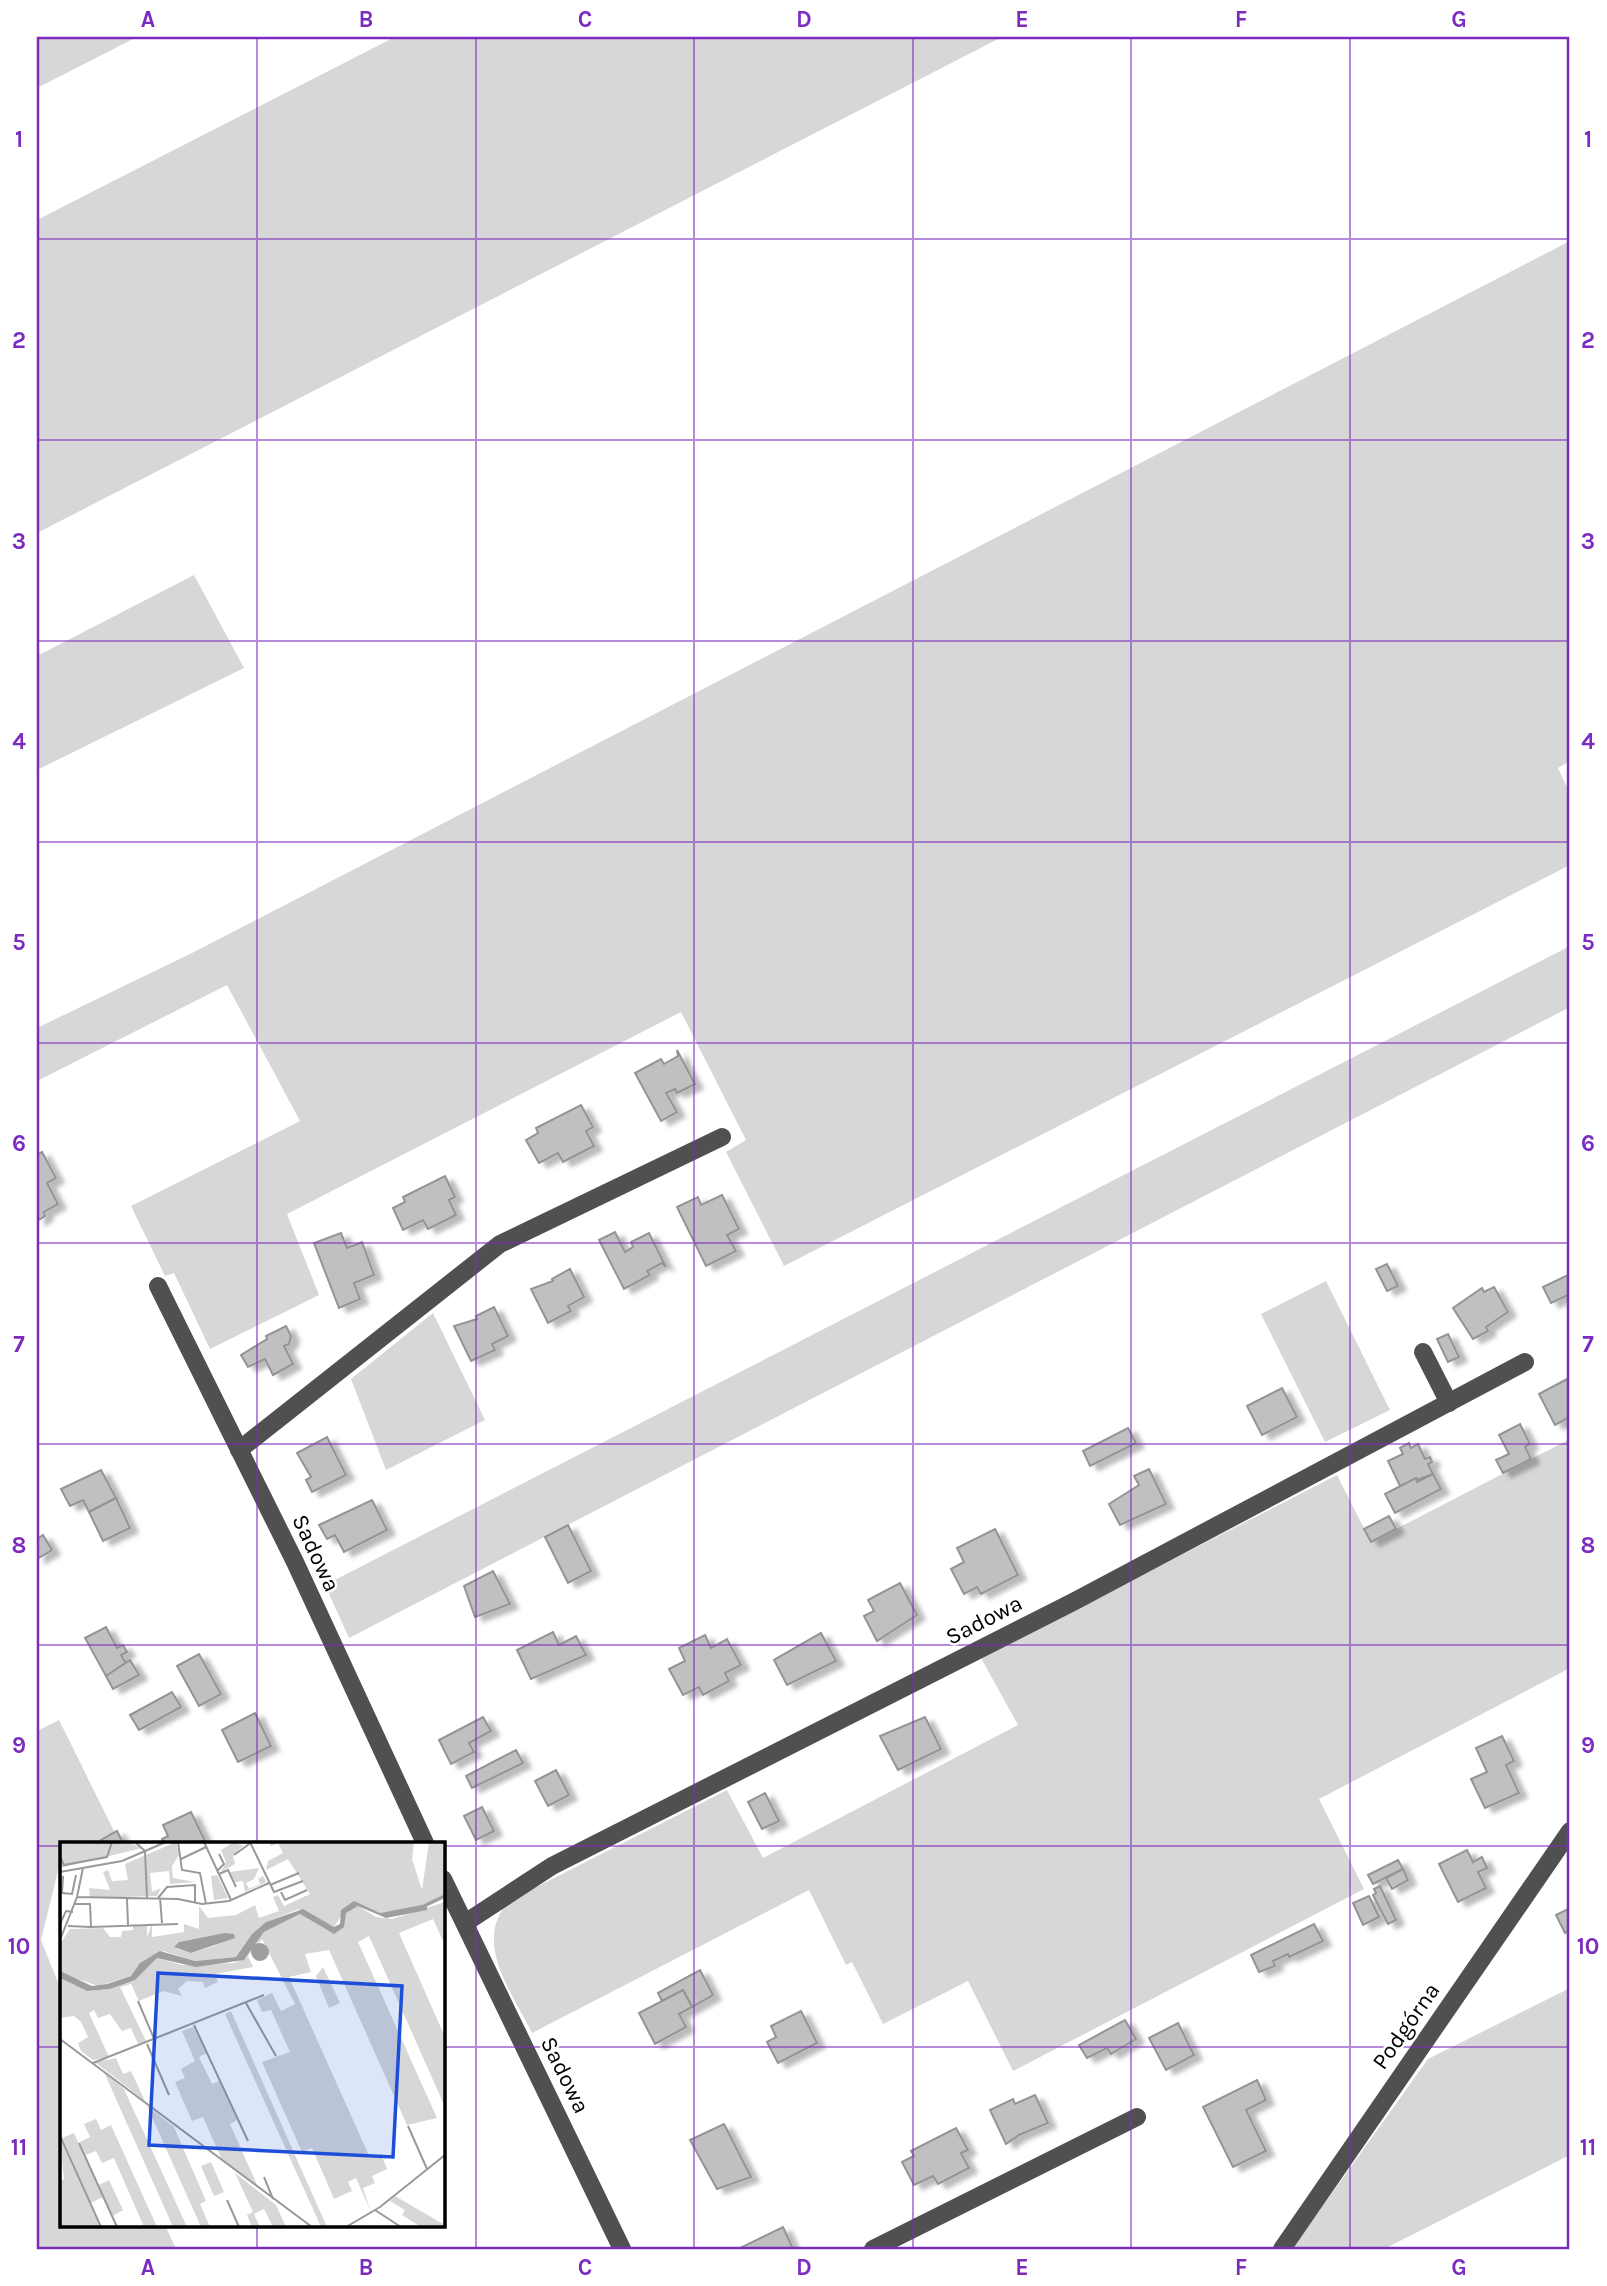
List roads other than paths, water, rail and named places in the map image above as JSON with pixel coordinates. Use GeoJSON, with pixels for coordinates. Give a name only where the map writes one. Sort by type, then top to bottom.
{"type":"FeatureCollection","features":[{"type":"Feature","properties":{"kind":"street"},"geometry":{"type":"LineString","coordinates":[[239,1450],[500,1244],[722,1138]]}},
{"type":"Feature","properties":{"kind":"street","name":"Sadowa"},"geometry":{"type":"LineString","coordinates":[[158,1286],[295,1562],[425,1842]]}},
{"type":"Feature","properties":{"kind":"street"},"geometry":{"type":"LineString","coordinates":[[1423,1352],[1449,1402]]}},
{"type":"Feature","properties":{"kind":"street","name":"Sadowa"},"geometry":{"type":"LineString","coordinates":[[465,1923],[552,1866],[1073,1602],[1525,1362]]}},
{"type":"Feature","properties":{"kind":"street","name":"Podgórna"},"geometry":{"type":"LineString","coordinates":[[1282,2249],[1570,1831]]}},
{"type":"Feature","properties":{"kind":"street","name":"Sadowa"},"geometry":{"type":"LineString","coordinates":[[444,1881],[622,2249]]}},
{"type":"Feature","properties":{"kind":"street"},"geometry":{"type":"LineString","coordinates":[[873,2249],[1137,2117]]}}]}
